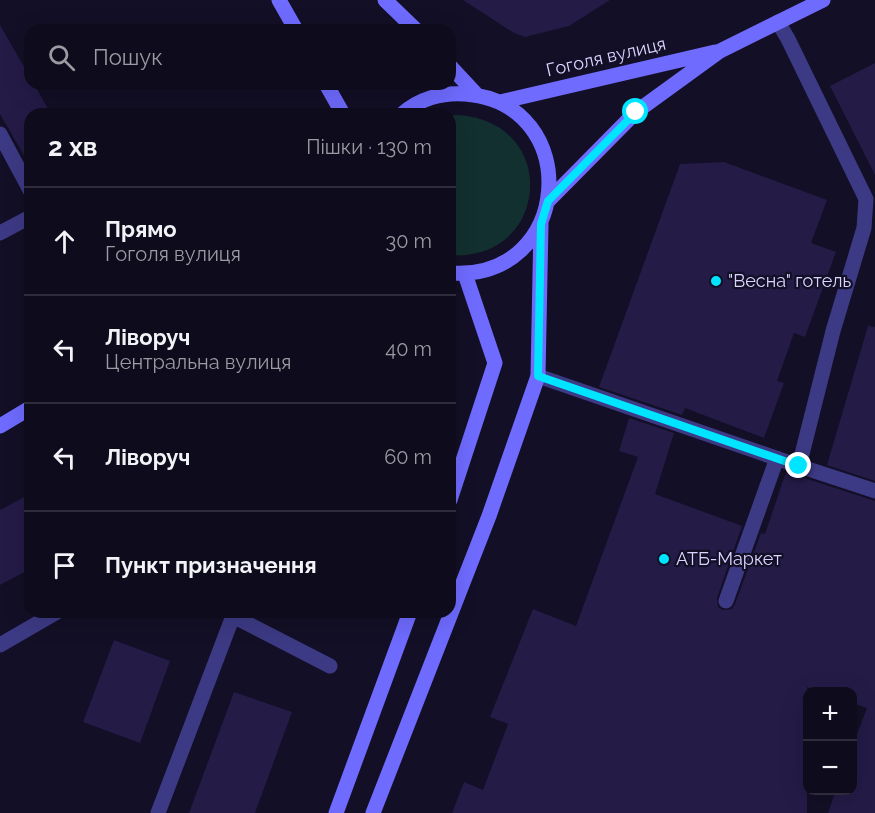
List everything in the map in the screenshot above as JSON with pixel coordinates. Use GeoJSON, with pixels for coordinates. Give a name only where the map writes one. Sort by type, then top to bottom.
{"type":"FeatureCollection","features":[{"type":"Feature","properties":{"kind":"street"},"geometry":{"type":"LineString","coordinates":[[279,0],[293,24]]}},
{"type":"Feature","properties":{"kind":"street"},"geometry":{"type":"LineString","coordinates":[[385,0],[410,24]]}},
{"type":"Feature","properties":{"kind":"street","name":"Гоголя вулиця"},"geometry":{"type":"LineString","coordinates":[[548,201],[636,112],[720,51],[823,0]]}},
{"type":"Feature","properties":{"kind":"street","name":"Гоголя вулиця"},"geometry":{"type":"LineString","coordinates":[[500,102],[720,51]]}},
{"type":"Feature","properties":{"kind":"street"},"geometry":{"type":"LineString","coordinates":[[456,72],[477,95]]}},
{"type":"Feature","properties":{"kind":"street"},"geometry":{"type":"LineString","coordinates":[[329,90],[340,108]]}},
{"type":"Feature","properties":{"kind":"street"},"geometry":{"type":"LineString","coordinates":[[409,108],[430,97],[453,93],[477,95],[500,102],[519,115],[535,133],[545,155],[550,177],[548,201],[541,224],[538,376],[486,525],[456,601]]}},
{"type":"Feature","properties":{"kind":"street"},"geometry":{"type":"LineString","coordinates":[[456,482],[495,363],[458,273],[488,269],[510,259],[527,243],[541,224]]}},
{"type":"Feature","properties":{"kind":"street"},"geometry":{"type":"LineString","coordinates":[[0,426],[24,412]]}},
{"type":"Feature","properties":{"kind":"street"},"geometry":{"type":"LineString","coordinates":[[336,813],[408,618]]}},
{"type":"Feature","properties":{"kind":"street"},"geometry":{"type":"LineString","coordinates":[[373,813],[450,618]]}},
{"type":"Feature","properties":{"kind":"lane"},"geometry":{"type":"LineString","coordinates":[[778,22],[871,197],[869,229],[834,331],[799,466]]}},
{"type":"Feature","properties":{"kind":"lane"},"geometry":{"type":"LineString","coordinates":[[0,134],[24,179]]}},
{"type":"Feature","properties":{"kind":"lane"},"geometry":{"type":"LineString","coordinates":[[0,233],[24,220]]}},
{"type":"Feature","properties":{"kind":"lane"},"geometry":{"type":"LineString","coordinates":[[538,376],[875,491]]}},
{"type":"Feature","properties":{"kind":"lane"},"geometry":{"type":"LineString","coordinates":[[726,602],[777,458]]}},
{"type":"Feature","properties":{"kind":"lane"},"geometry":{"type":"LineString","coordinates":[[0,645],[47,618]]}},
{"type":"Feature","properties":{"kind":"lane"},"geometry":{"type":"LineString","coordinates":[[158,813],[230,618]]}},
{"type":"Feature","properties":{"kind":"lane"},"geometry":{"type":"LineString","coordinates":[[239,618],[330,666]]}},
{"type":"Feature","properties":{"kind":"green space"},"geometry":{"type":"Polygon","coordinates":[[[456,115],[491,123],[514,141],[527,164],[530,190],[523,216],[508,237],[483,252],[456,254],[456,115]]]}},
{"type":"Feature","properties":{"kind":"building"},"geometry":{"type":"Polygon","coordinates":[[[463,0],[610,0],[569,26],[525,37],[514,33],[463,0]]]}},
{"type":"Feature","properties":{"kind":"building"},"geometry":{"type":"Polygon","coordinates":[[[0,25],[24,67],[24,90],[37,90],[48,108],[24,108],[24,156],[0,114],[0,25]]]}},
{"type":"Feature","properties":{"kind":"building"},"geometry":{"type":"Polygon","coordinates":[[[875,63],[875,175],[830,86],[875,63]]]}},
{"type":"Feature","properties":{"kind":"building"},"geometry":{"type":"Polygon","coordinates":[[[724,162],[827,200],[811,243],[836,252],[805,337],[794,333],[777,381],[784,383],[764,438],[685,408],[682,415],[599,387],[680,164],[724,162]]]}},
{"type":"Feature","properties":{"kind":"building"},"geometry":{"type":"Polygon","coordinates":[[[868,326],[875,327],[875,481],[827,465],[868,326]]]}},
{"type":"Feature","properties":{"kind":"building"},"geometry":{"type":"Polygon","coordinates":[[[629,418],[674,433],[655,494],[742,526],[717,598],[718,607],[723,610],[732,609],[735,604],[761,533],[765,534],[786,472],[875,501],[875,813],[828,813],[834,795],[857,795],[857,734],[867,708],[857,705],[857,687],[803,687],[803,795],[807,795],[807,813],[452,813],[464,782],[483,790],[508,724],[490,717],[533,609],[576,626],[638,457],[619,451],[629,418]]]}},
{"type":"Feature","properties":{"kind":"building"},"geometry":{"type":"Polygon","coordinates":[[[24,497],[24,572],[0,585],[0,510],[24,497]]]}},
{"type":"Feature","properties":{"kind":"building"},"geometry":{"type":"Polygon","coordinates":[[[114,640],[170,661],[140,743],[83,722],[114,640]]]}},
{"type":"Feature","properties":{"kind":"building"},"geometry":{"type":"Polygon","coordinates":[[[234,692],[292,712],[255,813],[189,813],[234,692]]]}},
{"type":"Feature","properties":{"kind":"place","name":"\"Весна\" готель"},"geometry":{"type":"Point","coordinates":[716,281]}},
{"type":"Feature","properties":{"kind":"place","name":"АТБ-Маркет"},"geometry":{"type":"Point","coordinates":[664,559]}},
{"type":"Feature","properties":{"kind":"route"},"geometry":{"type":"LineString","coordinates":[[636,112],[548,201],[541,224],[538,376],[799,466]]}}]}
